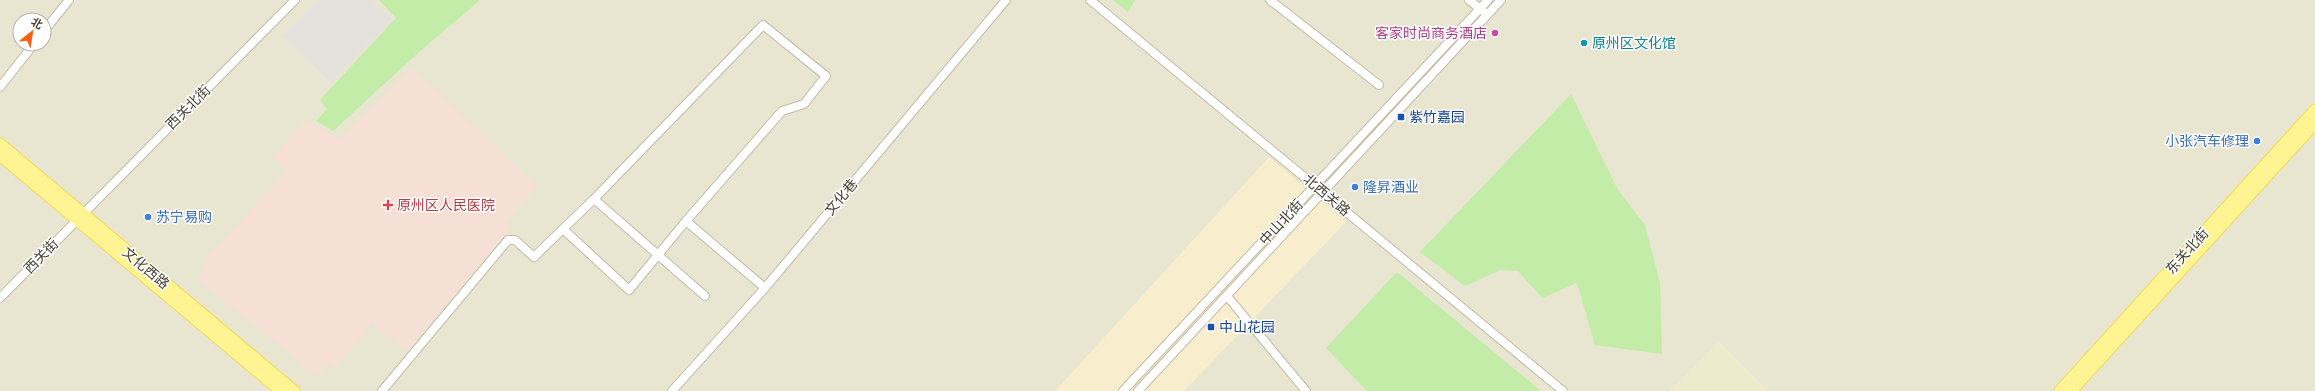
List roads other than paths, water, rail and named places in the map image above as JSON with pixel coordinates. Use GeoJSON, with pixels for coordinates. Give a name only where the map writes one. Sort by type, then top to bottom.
{"type":"FeatureCollection","features":[{"type":"Feature","properties":{"kind":"main road","name":"东关北街"},"geometry":{"type":"LineString","coordinates":[[2060,391],[2315,110]]}},
{"type":"Feature","properties":{"kind":"main road","name":"东关北街"},"geometry":{"type":"LineString","coordinates":[[2071,391],[2315,123]]}},
{"type":"Feature","properties":{"kind":"main road","name":"文化西路"},"geometry":{"type":"LineString","coordinates":[[0,144],[78,217],[281,391]]}},
{"type":"Feature","properties":{"kind":"main road","name":"文化西路"},"geometry":{"type":"LineString","coordinates":[[0,155],[294,391]]}},
{"type":"Feature","properties":{"kind":"street"},"geometry":{"type":"LineString","coordinates":[[52,21],[69,0]]}},
{"type":"Feature","properties":{"kind":"street","name":"西关北街"},"geometry":{"type":"LineString","coordinates":[[78,217],[295,0]]}},
{"type":"Feature","properties":{"kind":"street","name":"文化巷"},"geometry":{"type":"LineString","coordinates":[[672,391],[765,288],[1006,0]]}},
{"type":"Feature","properties":{"kind":"street","name":"北西关路"},"geometry":{"type":"LineString","coordinates":[[1090,0],[1563,391]]}},
{"type":"Feature","properties":{"kind":"street"},"geometry":{"type":"LineString","coordinates":[[1270,0],[1379,86]]}},
{"type":"Feature","properties":{"kind":"street"},"geometry":{"type":"LineString","coordinates":[[1469,0],[1483,12]]}},
{"type":"Feature","properties":{"kind":"street","name":"中山北街"},"geometry":{"type":"LineString","coordinates":[[1483,12],[1488,0]]}},
{"type":"Feature","properties":{"kind":"street","name":"中山北街"},"geometry":{"type":"LineString","coordinates":[[1123,391],[1318,189],[1483,12],[1501,0]]}},
{"type":"Feature","properties":{"kind":"street"},"geometry":{"type":"LineString","coordinates":[[382,391],[508,240],[515,240],[534,257],[594,199],[763,26],[826,76],[804,104],[782,111],[686,221],[629,290],[563,229]]}},
{"type":"Feature","properties":{"kind":"street"},"geometry":{"type":"LineString","coordinates":[[0,87],[28,52]]}},
{"type":"Feature","properties":{"kind":"street","name":"中山北街"},"geometry":{"type":"LineString","coordinates":[[1138,391],[1227,296],[1318,189]]}},
{"type":"Feature","properties":{"kind":"street"},"geometry":{"type":"LineString","coordinates":[[594,199],[705,296]]}},
{"type":"Feature","properties":{"kind":"street","name":"西关街"},"geometry":{"type":"LineString","coordinates":[[0,298],[78,217]]}},
{"type":"Feature","properties":{"kind":"street"},"geometry":{"type":"LineString","coordinates":[[686,221],[765,288]]}},
{"type":"Feature","properties":{"kind":"street"},"geometry":{"type":"LineString","coordinates":[[1227,296],[1306,391]]}},
{"type":"Feature","properties":{"kind":"place","name":"客家时尚商务酒店"},"geometry":{"type":"Point","coordinates":[1495,33]}},
{"type":"Feature","properties":{"kind":"place","name":"原州区文化馆"},"geometry":{"type":"Point","coordinates":[1584,43]}},
{"type":"Feature","properties":{"kind":"place","name":"紫竹嘉园"},"geometry":{"type":"Point","coordinates":[1401,117]}},
{"type":"Feature","properties":{"kind":"place","name":"小张汽车修理"},"geometry":{"type":"Point","coordinates":[2257,141]}},
{"type":"Feature","properties":{"kind":"place","name":"隆昇酒业"},"geometry":{"type":"Point","coordinates":[1355,187]}},
{"type":"Feature","properties":{"kind":"place","name":"原州区人民医院"},"geometry":{"type":"Point","coordinates":[388,205]}},
{"type":"Feature","properties":{"kind":"place","name":"苏宁易购"},"geometry":{"type":"Point","coordinates":[148,217]}},
{"type":"Feature","properties":{"kind":"place","name":"中山花园"},"geometry":{"type":"Point","coordinates":[1211,327]}}]}
